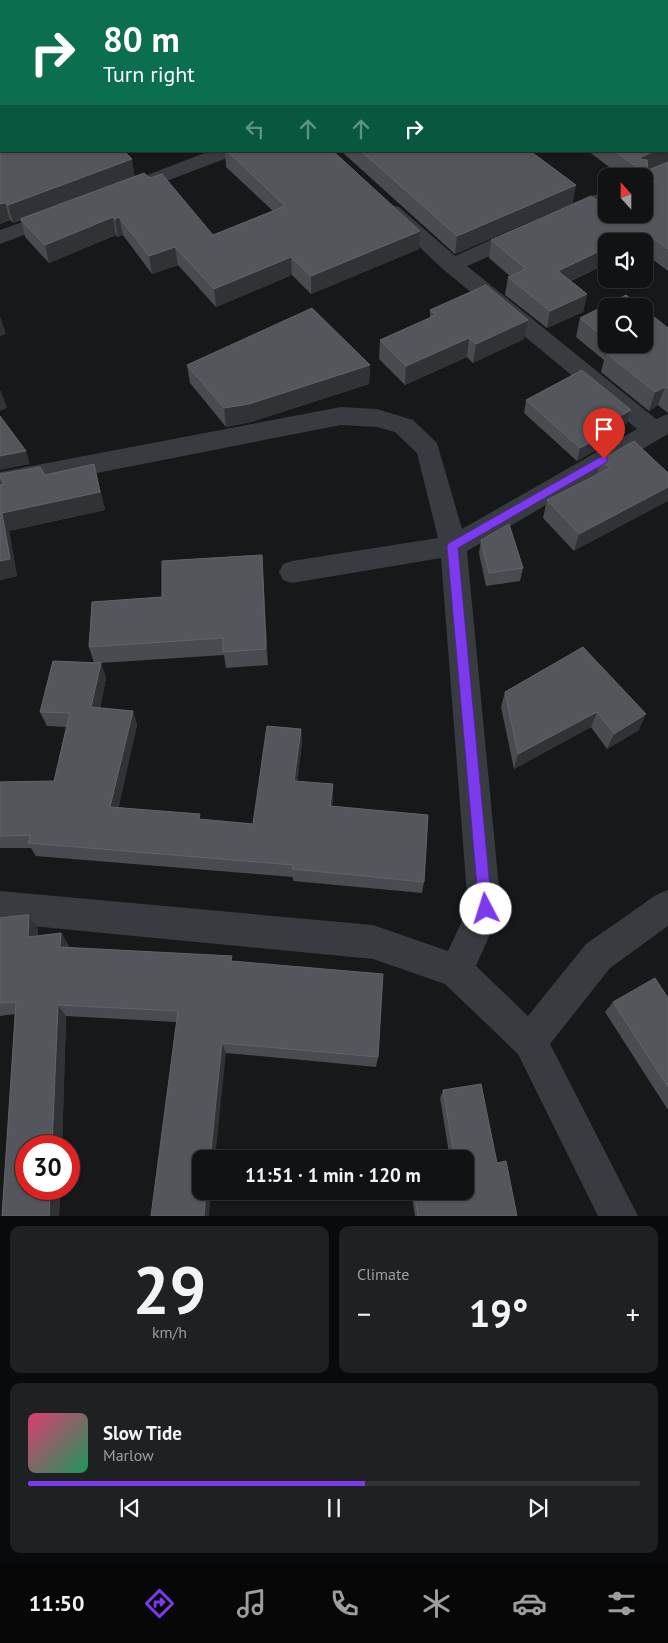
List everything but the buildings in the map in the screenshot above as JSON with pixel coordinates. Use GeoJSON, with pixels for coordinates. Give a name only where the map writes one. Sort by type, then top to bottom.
{"type":"FeatureCollection","features":[{"type":"Feature","properties":{"kind":"street"},"geometry":{"type":"LineString","coordinates":[[110,196],[225,152]]}},
{"type":"Feature","properties":{"kind":"street"},"geometry":{"type":"LineString","coordinates":[[292,572],[453,546],[661,426],[452,265],[378,198]]}},
{"type":"Feature","properties":{"kind":"street"},"geometry":{"type":"LineString","coordinates":[[452,265],[598,200]]}},
{"type":"Feature","properties":{"kind":"street"},"geometry":{"type":"LineString","coordinates":[[0,237],[73,210]]}},
{"type":"Feature","properties":{"kind":"street"},"geometry":{"type":"LineString","coordinates":[[0,482],[341,416],[377,418],[404,426],[428,449],[453,546],[486,909],[456,971]]}},
{"type":"Feature","properties":{"kind":"street"},"geometry":{"type":"LineString","coordinates":[[530,1042],[598,956],[668,906]]}},
{"type":"Feature","properties":{"kind":"street"},"geometry":{"type":"LineString","coordinates":[[0,907],[373,942],[456,971],[530,1042],[619,1216]]}},
{"type":"Feature","properties":{"kind":"route"},"geometry":{"type":"LineString","coordinates":[[486,909],[453,546],[604,459]]}}]}
